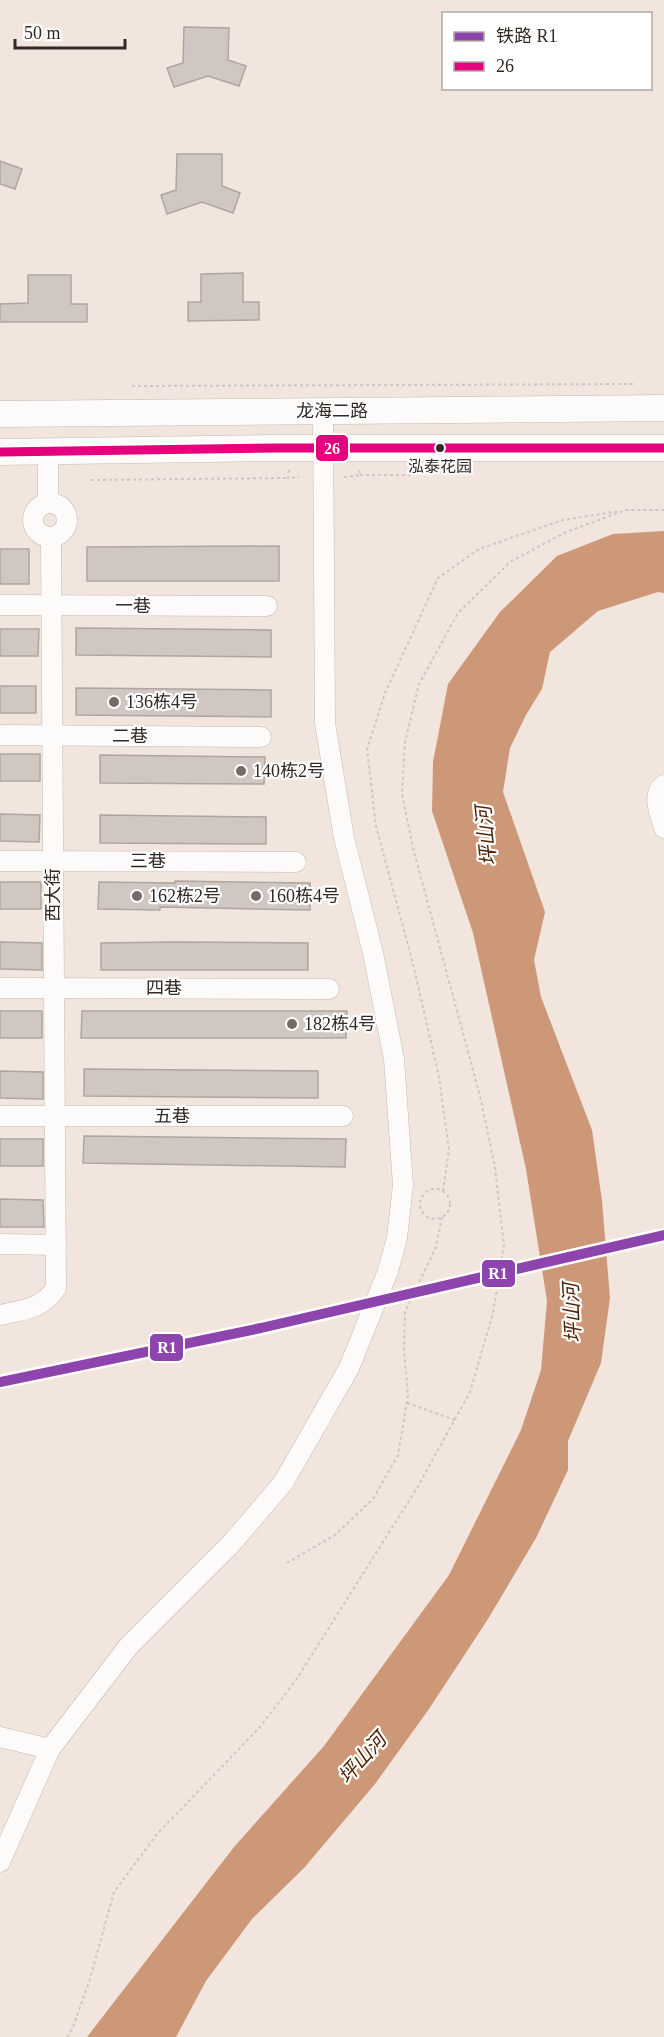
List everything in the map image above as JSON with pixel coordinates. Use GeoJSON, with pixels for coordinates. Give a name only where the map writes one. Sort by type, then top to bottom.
{"type":"FeatureCollection","features":[{"type":"Feature","properties":{"kind":"main road","name":"龙海二路"},"geometry":{"type":"LineString","coordinates":[[0,414],[664,408]]}},
{"type":"Feature","properties":{"kind":"main road","name":"龙海二路"},"geometry":{"type":"LineString","coordinates":[[0,452],[322,448],[664,448]]}},
{"type":"Feature","properties":{"kind":"street"},"geometry":{"type":"LineString","coordinates":[[0,1862],[50,1749],[128,1647],[230,1545],[284,1484],[349,1368],[388,1271],[397,1238],[403,1185],[394,1059],[373,953],[344,838],[325,723],[322,411]]}},
{"type":"Feature","properties":{"kind":"street","name":"西大街"},"geometry":{"type":"LineString","coordinates":[[0,1315],[35,1308],[50,1297],[56,1288],[51,537],[40,534],[33,524],[37,509],[48,503],[48,452]]}},
{"type":"Feature","properties":{"kind":"street","name":"一巷"},"geometry":{"type":"LineString","coordinates":[[0,605],[267,606]]}},
{"type":"Feature","properties":{"kind":"street","name":"二巷"},"geometry":{"type":"LineString","coordinates":[[0,735],[261,737]]}},
{"type":"Feature","properties":{"kind":"street"},"geometry":{"type":"LineString","coordinates":[[664,785],[661,786],[656,796],[664,828]]}},
{"type":"Feature","properties":{"kind":"street","name":"三巷"},"geometry":{"type":"LineString","coordinates":[[0,861],[296,862]]}},
{"type":"Feature","properties":{"kind":"street","name":"四巷"},"geometry":{"type":"LineString","coordinates":[[0,988],[329,989]]}},
{"type":"Feature","properties":{"kind":"street","name":"五巷"},"geometry":{"type":"LineString","coordinates":[[0,1116],[343,1116]]}},
{"type":"Feature","properties":{"kind":"street"},"geometry":{"type":"LineString","coordinates":[[0,1244],[56,1249]]}},
{"type":"Feature","properties":{"kind":"street"},"geometry":{"type":"LineString","coordinates":[[0,1737],[50,1749]]}},
{"type":"Feature","properties":{"kind":"path"},"geometry":{"type":"LineString","coordinates":[[132,386],[634,384]]}},
{"type":"Feature","properties":{"kind":"path"},"geometry":{"type":"LineString","coordinates":[[288,385],[288,393]]}},
{"type":"Feature","properties":{"kind":"path"},"geometry":{"type":"LineString","coordinates":[[359,462],[360,475]]}},
{"type":"Feature","properties":{"kind":"path"},"geometry":{"type":"LineString","coordinates":[[288,478],[289,470]]}},
{"type":"Feature","properties":{"kind":"path"},"geometry":{"type":"LineString","coordinates":[[344,477],[414,475]]}},
{"type":"Feature","properties":{"kind":"path"},"geometry":{"type":"LineString","coordinates":[[91,480],[298,477]]}},
{"type":"Feature","properties":{"kind":"path"},"geometry":{"type":"LineString","coordinates":[[443,1191],[448,1150],[439,1077],[413,964],[376,826],[367,749],[385,693],[438,578],[479,549],[563,520],[626,510]]}},
{"type":"Feature","properties":{"kind":"path"},"geometry":{"type":"LineString","coordinates":[[287,1563],[335,1534],[373,1499],[398,1455],[408,1396],[404,1350],[405,1312],[436,1247],[442,1217],[450,1204],[443,1191],[428,1190],[421,1197],[422,1211],[429,1217],[442,1217]]}},
{"type":"Feature","properties":{"kind":"path"},"geometry":{"type":"LineString","coordinates":[[406,1402],[455,1420]]}},
{"type":"Feature","properties":{"kind":"water","name":"坪山河"},"geometry":{"type":"Polygon","coordinates":[[[664,531],[664,593],[658,592],[598,611],[550,652],[542,689],[510,748],[503,792],[545,912],[534,960],[541,997],[592,1130],[602,1201],[610,1298],[601,1363],[568,1441],[568,1470],[536,1538],[488,1619],[429,1709],[375,1784],[304,1868],[252,1919],[206,1981],[176,2037],[87,2037],[234,1847],[324,1746],[449,1575],[521,1430],[541,1370],[547,1301],[526,1169],[473,933],[432,811],[433,762],[448,684],[500,612],[557,556],[613,534],[664,531]]]}},
{"type":"Feature","properties":{"kind":"building"},"geometry":{"type":"Polygon","coordinates":[[[184,27],[229,28],[228,60],[246,66],[239,86],[208,76],[174,87],[167,68],[183,63],[184,27]]]}},
{"type":"Feature","properties":{"kind":"building"},"geometry":{"type":"Polygon","coordinates":[[[177,154],[222,154],[222,186],[240,193],[233,213],[202,202],[167,214],[161,195],[176,190],[177,154]]]}},
{"type":"Feature","properties":{"kind":"building"},"geometry":{"type":"Polygon","coordinates":[[[0,161],[22,169],[15,189],[0,184],[0,161]]]}},
{"type":"Feature","properties":{"kind":"building"},"geometry":{"type":"Polygon","coordinates":[[[243,273],[243,302],[259,302],[259,320],[188,321],[188,302],[201,302],[201,274],[243,273]]]}},
{"type":"Feature","properties":{"kind":"building"},"geometry":{"type":"Polygon","coordinates":[[[28,275],[71,275],[71,304],[87,304],[87,322],[0,322],[0,304],[28,303],[28,275]]]}},
{"type":"Feature","properties":{"kind":"building"},"geometry":{"type":"Polygon","coordinates":[[[279,546],[279,581],[87,581],[87,547],[279,546]]]}},
{"type":"Feature","properties":{"kind":"building"},"geometry":{"type":"Polygon","coordinates":[[[0,549],[29,549],[29,584],[0,584],[0,549]]]}},
{"type":"Feature","properties":{"kind":"building"},"geometry":{"type":"Polygon","coordinates":[[[76,628],[271,630],[271,657],[76,655],[76,628]]]}},
{"type":"Feature","properties":{"kind":"building"},"geometry":{"type":"Polygon","coordinates":[[[0,629],[39,629],[38,656],[0,656],[0,629]]]}},
{"type":"Feature","properties":{"kind":"building"},"geometry":{"type":"Polygon","coordinates":[[[0,686],[36,686],[36,713],[0,713],[0,686]]]}},
{"type":"Feature","properties":{"kind":"building"},"geometry":{"type":"Polygon","coordinates":[[[76,688],[271,690],[271,717],[76,715],[76,688]]]}},
{"type":"Feature","properties":{"kind":"building"},"geometry":{"type":"Polygon","coordinates":[[[0,754],[40,754],[40,781],[0,781],[0,754]]]}},
{"type":"Feature","properties":{"kind":"building"},"geometry":{"type":"Polygon","coordinates":[[[100,755],[265,757],[264,784],[100,783],[100,755]]]}},
{"type":"Feature","properties":{"kind":"building"},"geometry":{"type":"Polygon","coordinates":[[[0,814],[40,815],[39,842],[0,841],[0,814]]]}},
{"type":"Feature","properties":{"kind":"building"},"geometry":{"type":"Polygon","coordinates":[[[100,815],[266,817],[266,844],[100,843],[100,815]]]}},
{"type":"Feature","properties":{"kind":"building"},"geometry":{"type":"Polygon","coordinates":[[[175,881],[310,883],[310,910],[160,907],[160,910],[98,909],[99,882],[175,883],[175,881]]]}},
{"type":"Feature","properties":{"kind":"building"},"geometry":{"type":"Polygon","coordinates":[[[0,882],[41,882],[41,909],[0,909],[0,882]]]}},
{"type":"Feature","properties":{"kind":"building"},"geometry":{"type":"Polygon","coordinates":[[[0,942],[42,943],[42,970],[0,969],[0,942]]]}},
{"type":"Feature","properties":{"kind":"building"},"geometry":{"type":"Polygon","coordinates":[[[101,943],[308,943],[308,970],[101,970],[101,943]]]}},
{"type":"Feature","properties":{"kind":"building"},"geometry":{"type":"Polygon","coordinates":[[[0,1011],[42,1011],[42,1038],[0,1038],[0,1011]]]}},
{"type":"Feature","properties":{"kind":"building"},"geometry":{"type":"Polygon","coordinates":[[[82,1011],[347,1011],[346,1038],[81,1038],[82,1011]]]}},
{"type":"Feature","properties":{"kind":"building"},"geometry":{"type":"Polygon","coordinates":[[[84,1069],[318,1071],[318,1098],[84,1096],[84,1069]]]}},
{"type":"Feature","properties":{"kind":"building"},"geometry":{"type":"Polygon","coordinates":[[[0,1071],[43,1072],[43,1099],[0,1098],[0,1071]]]}},
{"type":"Feature","properties":{"kind":"building"},"geometry":{"type":"Polygon","coordinates":[[[84,1136],[346,1139],[345,1167],[83,1163],[84,1136]]]}},
{"type":"Feature","properties":{"kind":"building"},"geometry":{"type":"Polygon","coordinates":[[[0,1139],[43,1139],[43,1166],[0,1166],[0,1139]]]}},
{"type":"Feature","properties":{"kind":"building"},"geometry":{"type":"Polygon","coordinates":[[[0,1199],[43,1200],[44,1227],[0,1227],[0,1199]]]}},
{"type":"Feature","properties":{"kind":"rail line","name":"R1"},"geometry":{"type":"LineString","coordinates":[[0,1382],[261,1328],[664,1235]]}},
{"type":"Feature","properties":{"kind":"transit line","name":"26"},"geometry":{"type":"LineString","coordinates":[[0,452],[279,448],[664,448]]}},
{"type":"Feature","properties":{"kind":"place","name":"泓泰花园"},"geometry":{"type":"Point","coordinates":[440,448]}},
{"type":"Feature","properties":{"kind":"place","name":"136栋4号"},"geometry":{"type":"Point","coordinates":[114,702]}},
{"type":"Feature","properties":{"kind":"place","name":"140栋2号"},"geometry":{"type":"Point","coordinates":[241,771]}},
{"type":"Feature","properties":{"kind":"place","name":"162栋2号"},"geometry":{"type":"Point","coordinates":[137,896]}},
{"type":"Feature","properties":{"kind":"place","name":"160栋4号"},"geometry":{"type":"Point","coordinates":[256,896]}},
{"type":"Feature","properties":{"kind":"place","name":"182栋4号"},"geometry":{"type":"Point","coordinates":[292,1024]}}]}
